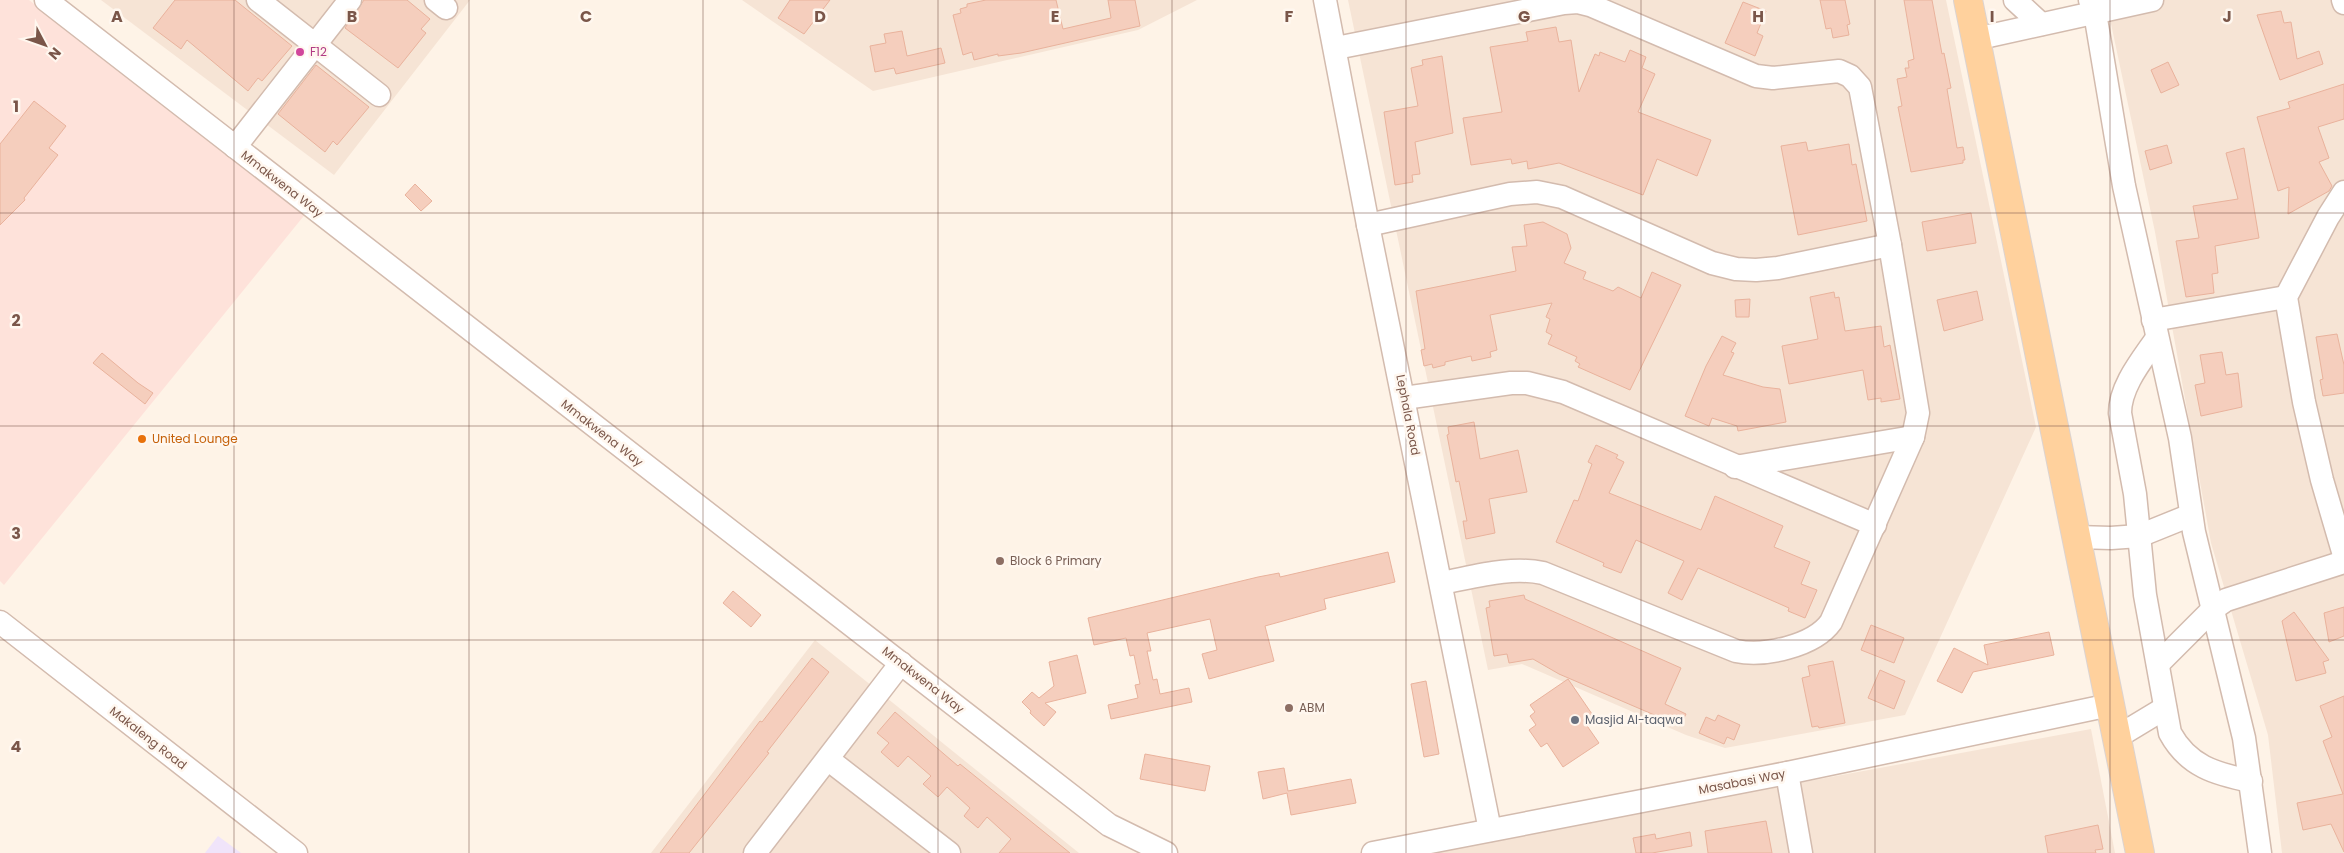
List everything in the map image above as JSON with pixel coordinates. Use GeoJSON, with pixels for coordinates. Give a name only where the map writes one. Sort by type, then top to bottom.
{"type":"FeatureCollection","features":[{"type":"Feature","properties":{"kind":"main road"},"geometry":{"type":"LineString","coordinates":[[1968,0],[2140,853]]}},
{"type":"Feature","properties":{"kind":"street","name":"Mmakwena Way"},"geometry":{"type":"LineString","coordinates":[[46,0],[1109,825],[1166,853]]}},
{"type":"Feature","properties":{"kind":"street"},"geometry":{"type":"LineString","coordinates":[[258,0],[379,95]]}},
{"type":"Feature","properties":{"kind":"street"},"geometry":{"type":"LineString","coordinates":[[235,147],[350,0]]}},
{"type":"Feature","properties":{"kind":"street","name":"Lephala Road"},"geometry":{"type":"LineString","coordinates":[[1326,0],[1368,225],[1490,830]]}},
{"type":"Feature","properties":{"kind":"street"},"geometry":{"type":"LineString","coordinates":[[2015,0],[2041,24]]}},
{"type":"Feature","properties":{"kind":"street"},"geometry":{"type":"LineString","coordinates":[[1975,39],[2041,24],[2093,6],[2152,0]]}},
{"type":"Feature","properties":{"kind":"street"},"geometry":{"type":"LineString","coordinates":[[1336,48],[1564,3],[1578,2],[1756,76],[1773,78],[1839,71],[1850,76],[1860,87],[1890,245],[1918,413],[1913,437],[1831,622],[1824,632],[1814,639],[1763,653],[1736,651],[1543,573],[1528,570],[1510,571],[1441,583]]}},
{"type":"Feature","properties":{"kind":"street"},"geometry":{"type":"LineString","coordinates":[[2093,6],[2124,186],[2180,438],[2191,515],[2201,567],[2244,738],[2260,853]]}},
{"type":"Feature","properties":{"kind":"street"},"geometry":{"type":"LineString","coordinates":[[1368,225],[1510,194],[1537,192],[1562,198],[1712,263],[1736,269],[1778,268],[1890,245]]}},
{"type":"Feature","properties":{"kind":"street"},"geometry":{"type":"LineString","coordinates":[[2344,192],[2286,297],[2304,402],[2328,509],[2344,555]]}},
{"type":"Feature","properties":{"kind":"street"},"geometry":{"type":"LineString","coordinates":[[2155,329],[2286,297]]}},
{"type":"Feature","properties":{"kind":"street"},"geometry":{"type":"LineString","coordinates":[[2155,329],[2120,403],[2135,494],[2140,563],[2170,733],[2178,747],[2190,760],[2224,776],[2251,781]]}},
{"type":"Feature","properties":{"kind":"street"},"geometry":{"type":"LineString","coordinates":[[1404,398],[1511,383],[1543,386],[1563,392],[1735,467],[1875,525]]}},
{"type":"Feature","properties":{"kind":"street"},"geometry":{"type":"LineString","coordinates":[[1735,467],[1913,437]]}},
{"type":"Feature","properties":{"kind":"street"},"geometry":{"type":"LineString","coordinates":[[2076,537],[2111,538],[2138,536],[2191,515]]}},
{"type":"Feature","properties":{"kind":"street"},"geometry":{"type":"LineString","coordinates":[[2158,664],[2213,609],[2226,600],[2344,562]]}},
{"type":"Feature","properties":{"kind":"street","name":"Makaleng Road"},"geometry":{"type":"LineString","coordinates":[[0,622],[296,853]]}},
{"type":"Feature","properties":{"kind":"street"},"geometry":{"type":"LineString","coordinates":[[755,853],[829,760],[901,663]]}},
{"type":"Feature","properties":{"kind":"street","name":"Masabasi Way"},"geometry":{"type":"LineString","coordinates":[[1373,853],[1787,773],[2110,705]]}},
{"type":"Feature","properties":{"kind":"street"},"geometry":{"type":"LineString","coordinates":[[2117,737],[2165,708]]}},
{"type":"Feature","properties":{"kind":"street"},"geometry":{"type":"LineString","coordinates":[[829,760],[949,853]]}},
{"type":"Feature","properties":{"kind":"street"},"geometry":{"type":"LineString","coordinates":[[1787,773],[1801,853]]}},
{"type":"Feature","properties":{"kind":"street"},"geometry":{"type":"LineString","coordinates":[[1109,825],[1126,853]]}},
{"type":"Feature","properties":{"kind":"shaded area"},"geometry":{"type":"Polygon","coordinates":[[[0,0],[29,0],[307,212],[4,585],[0,581],[0,0]]]}},
{"type":"Feature","properties":{"kind":"shaded area"},"geometry":{"type":"Polygon","coordinates":[[[101,0],[470,0],[334,175],[101,0]]]}},
{"type":"Feature","properties":{"kind":"shaded area"},"geometry":{"type":"Polygon","coordinates":[[[742,0],[1197,0],[1138,30],[873,91],[742,0]]]}},
{"type":"Feature","properties":{"kind":"shaded area"},"geometry":{"type":"Polygon","coordinates":[[[1348,0],[1946,0],[2036,427],[1905,715],[1725,748],[1686,735],[1522,664],[1488,670],[1348,0]]]}},
{"type":"Feature","properties":{"kind":"shaded area"},"geometry":{"type":"Polygon","coordinates":[[[2106,0],[2344,0],[2344,853],[2282,853],[2268,735],[2211,543],[2155,232],[2106,0]]]}},
{"type":"Feature","properties":{"kind":"shaded area"},"geometry":{"type":"Polygon","coordinates":[[[815,640],[1079,853],[651,853],[815,640]]]}},
{"type":"Feature","properties":{"kind":"shaded area"},"geometry":{"type":"Polygon","coordinates":[[[2091,729],[2115,853],[1419,853],[2091,729]]]}},
{"type":"Feature","properties":{"kind":"shaded area"},"geometry":{"type":"Polygon","coordinates":[[[218,836],[241,853],[205,853],[218,836]]]}},
{"type":"Feature","properties":{"kind":"building"},"geometry":{"type":"Polygon","coordinates":[[[175,0],[235,0],[292,46],[262,81],[258,78],[248,91],[187,40],[181,49],[153,28],[175,0]]]}},
{"type":"Feature","properties":{"kind":"building"},"geometry":{"type":"Polygon","coordinates":[[[364,0],[407,0],[430,19],[421,29],[426,33],[398,68],[345,28],[364,0]]]}},
{"type":"Feature","properties":{"kind":"building"},"geometry":{"type":"Polygon","coordinates":[[[790,0],[830,0],[804,34],[778,18],[790,0]]]}},
{"type":"Feature","properties":{"kind":"building"},"geometry":{"type":"Polygon","coordinates":[[[986,0],[1056,0],[1063,29],[1111,18],[1108,0],[1135,0],[1140,26],[1021,53],[998,56],[998,54],[974,60],[972,52],[963,55],[953,15],[961,13],[960,9],[967,7],[967,4],[986,0]]]}},
{"type":"Feature","properties":{"kind":"building"},"geometry":{"type":"Polygon","coordinates":[[[1820,0],[1845,0],[1850,24],[1847,25],[1849,35],[1833,38],[1831,28],[1826,29],[1820,0]]]}},
{"type":"Feature","properties":{"kind":"building"},"geometry":{"type":"Polygon","coordinates":[[[1904,0],[1932,0],[1942,54],[1944,53],[1951,88],[1947,89],[1957,148],[1963,147],[1965,160],[1963,160],[1963,163],[1911,172],[1898,107],[1902,106],[1897,79],[1907,77],[1905,68],[1909,68],[1908,61],[1914,59],[1904,0]]]}},
{"type":"Feature","properties":{"kind":"building"},"geometry":{"type":"Polygon","coordinates":[[[1743,2],[1766,11],[1757,33],[1763,36],[1755,56],[1725,43],[1743,2]]]}},
{"type":"Feature","properties":{"kind":"building"},"geometry":{"type":"Polygon","coordinates":[[[2281,11],[2284,23],[2291,22],[2297,59],[2319,51],[2323,64],[2280,80],[2257,15],[2281,11]]]}},
{"type":"Feature","properties":{"kind":"building"},"geometry":{"type":"Polygon","coordinates":[[[1556,27],[1559,42],[1571,40],[1579,92],[1595,54],[1599,56],[1600,52],[1625,62],[1630,50],[1646,57],[1642,68],[1655,74],[1638,112],[1711,140],[1697,176],[1657,159],[1643,195],[1559,163],[1528,169],[1527,161],[1512,164],[1511,159],[1471,165],[1463,118],[1502,112],[1490,47],[1528,41],[1526,32],[1556,27]]]}},
{"type":"Feature","properties":{"kind":"building"},"geometry":{"type":"Polygon","coordinates":[[[902,31],[907,56],[941,48],[945,63],[896,74],[894,68],[875,72],[870,46],[886,43],[884,34],[902,31]]]}},
{"type":"Feature","properties":{"kind":"building"},"geometry":{"type":"Polygon","coordinates":[[[1442,56],[1453,133],[1415,142],[1420,174],[1412,175],[1413,182],[1395,185],[1384,112],[1418,106],[1411,68],[1423,65],[1422,60],[1442,56]]]}},
{"type":"Feature","properties":{"kind":"building"},"geometry":{"type":"Polygon","coordinates":[[[2168,62],[2179,85],[2161,93],[2151,70],[2168,62]]]}},
{"type":"Feature","properties":{"kind":"building"},"geometry":{"type":"Polygon","coordinates":[[[316,65],[369,107],[337,145],[333,141],[325,152],[278,114],[316,65]]]}},
{"type":"Feature","properties":{"kind":"building"},"geometry":{"type":"Polygon","coordinates":[[[2344,84],[2344,119],[2318,127],[2329,158],[2319,162],[2332,186],[2329,191],[2288,214],[2289,187],[2278,191],[2257,117],[2290,108],[2288,102],[2344,84]]]}},
{"type":"Feature","properties":{"kind":"building"},"geometry":{"type":"Polygon","coordinates":[[[34,101],[66,126],[49,148],[58,155],[24,198],[25,200],[0,225],[0,144],[34,101]]]}},
{"type":"Feature","properties":{"kind":"building"},"geometry":{"type":"Polygon","coordinates":[[[1806,142],[1808,151],[1849,144],[1852,165],[1856,164],[1867,221],[1798,235],[1781,146],[1806,142]]]}},
{"type":"Feature","properties":{"kind":"building"},"geometry":{"type":"Polygon","coordinates":[[[2167,145],[2172,163],[2150,170],[2145,151],[2167,145]]]}},
{"type":"Feature","properties":{"kind":"building"},"geometry":{"type":"Polygon","coordinates":[[[2244,148],[2259,238],[2215,246],[2218,273],[2212,274],[2214,293],[2186,297],[2176,241],[2199,238],[2193,206],[2238,199],[2226,153],[2244,148]]]}},
{"type":"Feature","properties":{"kind":"building"},"geometry":{"type":"Polygon","coordinates":[[[415,184],[432,201],[421,211],[405,195],[415,184]]]}},
{"type":"Feature","properties":{"kind":"building"},"geometry":{"type":"Polygon","coordinates":[[[1971,213],[1976,243],[1927,251],[1922,222],[1971,213]]]}},
{"type":"Feature","properties":{"kind":"building"},"geometry":{"type":"Polygon","coordinates":[[[1543,222],[1567,234],[1571,248],[1564,263],[1586,272],[1583,279],[1613,291],[1618,287],[1641,298],[1652,272],[1681,285],[1630,390],[1578,367],[1580,364],[1575,361],[1577,357],[1548,344],[1552,335],[1546,332],[1550,319],[1546,317],[1552,303],[1490,315],[1497,350],[1490,352],[1491,357],[1472,361],[1471,356],[1445,362],[1445,365],[1433,368],[1432,364],[1424,366],[1421,350],[1425,349],[1416,291],[1516,271],[1512,247],[1527,246],[1524,225],[1543,222]]]}},
{"type":"Feature","properties":{"kind":"building"},"geometry":{"type":"Polygon","coordinates":[[[1977,291],[1983,320],[1944,331],[1937,300],[1977,291]]]}},
{"type":"Feature","properties":{"kind":"building"},"geometry":{"type":"Polygon","coordinates":[[[1834,292],[1835,298],[1839,297],[1845,331],[1881,326],[1884,347],[1890,345],[1900,399],[1881,402],[1881,398],[1868,400],[1863,370],[1789,384],[1782,346],[1818,339],[1810,297],[1834,292]]]}},
{"type":"Feature","properties":{"kind":"building"},"geometry":{"type":"Polygon","coordinates":[[[1750,299],[1749,317],[1736,317],[1735,300],[1750,299]]]}},
{"type":"Feature","properties":{"kind":"building"},"geometry":{"type":"Polygon","coordinates":[[[2337,334],[2344,365],[2344,393],[2323,396],[2320,380],[2323,379],[2316,337],[2337,334]]]}},
{"type":"Feature","properties":{"kind":"building"},"geometry":{"type":"Polygon","coordinates":[[[1722,336],[1736,343],[1731,352],[1734,353],[1723,375],[1763,387],[1780,389],[1786,422],[1738,431],[1737,426],[1712,418],[1709,426],[1685,416],[1706,366],[1722,336]]]}},
{"type":"Feature","properties":{"kind":"building"},"geometry":{"type":"Polygon","coordinates":[[[2222,352],[2226,375],[2238,373],[2242,407],[2201,416],[2195,385],[2205,383],[2200,355],[2222,352]]]}},
{"type":"Feature","properties":{"kind":"building"},"geometry":{"type":"Polygon","coordinates":[[[102,353],[153,393],[145,404],[93,363],[102,353]]]}},
{"type":"Feature","properties":{"kind":"building"},"geometry":{"type":"Polygon","coordinates":[[[1474,422],[1480,459],[1518,450],[1527,492],[1489,499],[1495,533],[1466,539],[1463,521],[1467,521],[1459,481],[1456,482],[1447,435],[1449,434],[1448,427],[1474,422]]]}},
{"type":"Feature","properties":{"kind":"building"},"geometry":{"type":"Polygon","coordinates":[[[1596,445],[1618,455],[1616,458],[1624,462],[1609,493],[1701,530],[1715,496],[1783,526],[1774,547],[1810,562],[1801,584],[1817,590],[1805,618],[1788,611],[1789,608],[1698,568],[1682,600],[1668,593],[1684,561],[1636,540],[1621,573],[1603,566],[1604,563],[1556,542],[1574,500],[1578,501],[1592,464],[1588,462],[1596,445]]]}},
{"type":"Feature","properties":{"kind":"building"},"geometry":{"type":"Polygon","coordinates":[[[1388,552],[1395,582],[1324,599],[1326,609],[1265,626],[1274,661],[1209,679],[1202,654],[1217,650],[1210,619],[1147,633],[1151,651],[1147,651],[1153,680],[1157,679],[1160,694],[1189,688],[1192,702],[1111,719],[1108,705],[1138,698],[1135,685],[1140,684],[1134,655],[1130,656],[1126,638],[1094,645],[1088,618],[1258,577],[1279,573],[1280,577],[1388,552]]]}},
{"type":"Feature","properties":{"kind":"building"},"geometry":{"type":"Polygon","coordinates":[[[733,591],[761,615],[751,627],[723,603],[733,591]]]}},
{"type":"Feature","properties":{"kind":"building"},"geometry":{"type":"Polygon","coordinates":[[[1524,595],[1525,599],[1681,668],[1665,704],[1686,714],[1680,726],[1559,674],[1533,659],[1509,663],[1507,654],[1494,656],[1486,608],[1490,607],[1489,601],[1524,595]]]}},
{"type":"Feature","properties":{"kind":"building"},"geometry":{"type":"Polygon","coordinates":[[[2344,607],[2344,636],[2329,642],[2324,613],[2344,607]]]}},
{"type":"Feature","properties":{"kind":"building"},"geometry":{"type":"Polygon","coordinates":[[[2294,612],[2329,660],[2323,662],[2326,673],[2296,681],[2282,621],[2294,612]]]}},
{"type":"Feature","properties":{"kind":"building"},"geometry":{"type":"Polygon","coordinates":[[[1871,625],[1904,638],[1894,663],[1861,650],[1871,625]]]}},
{"type":"Feature","properties":{"kind":"building"},"geometry":{"type":"Polygon","coordinates":[[[2049,632],[2054,655],[1973,672],[1962,693],[1937,681],[1954,648],[1988,665],[1984,645],[2049,632]]]}},
{"type":"Feature","properties":{"kind":"building"},"geometry":{"type":"Polygon","coordinates":[[[1077,655],[1086,693],[1045,703],[1056,712],[1044,726],[1030,713],[1031,711],[1022,702],[1032,692],[1039,698],[1054,686],[1049,662],[1077,655]]]}},
{"type":"Feature","properties":{"kind":"building"},"geometry":{"type":"Polygon","coordinates":[[[812,658],[829,672],[767,752],[769,753],[689,853],[660,853],[760,721],[762,722],[812,658]]]}},
{"type":"Feature","properties":{"kind":"building"},"geometry":{"type":"Polygon","coordinates":[[[1833,661],[1845,723],[1819,728],[1818,726],[1812,727],[1802,678],[1810,676],[1808,666],[1833,661]]]}},
{"type":"Feature","properties":{"kind":"building"},"geometry":{"type":"Polygon","coordinates":[[[1880,670],[1905,681],[1894,709],[1868,698],[1880,670]]]}},
{"type":"Feature","properties":{"kind":"building"},"geometry":{"type":"Polygon","coordinates":[[[1568,679],[1592,714],[1583,720],[1599,743],[1563,767],[1547,743],[1541,747],[1529,730],[1536,725],[1530,716],[1535,712],[1530,705],[1568,679]]]}},
{"type":"Feature","properties":{"kind":"building"},"geometry":{"type":"Polygon","coordinates":[[[1426,681],[1439,754],[1424,757],[1411,684],[1426,681]]]}},
{"type":"Feature","properties":{"kind":"building"},"geometry":{"type":"Polygon","coordinates":[[[2344,696],[2344,852],[2331,824],[2303,830],[2297,803],[2343,794],[2323,741],[2332,737],[2320,706],[2344,696]]]}},
{"type":"Feature","properties":{"kind":"building"},"geometry":{"type":"Polygon","coordinates":[[[895,712],[958,766],[960,764],[1070,853],[999,853],[1011,839],[987,817],[978,828],[964,816],[970,808],[947,787],[938,797],[923,784],[931,776],[908,756],[898,767],[881,752],[889,743],[877,733],[895,712]]]}},
{"type":"Feature","properties":{"kind":"building"},"geometry":{"type":"Polygon","coordinates":[[[1718,715],[1740,725],[1734,740],[1727,737],[1724,744],[1699,733],[1706,717],[1715,721],[1718,715]]]}},
{"type":"Feature","properties":{"kind":"building"},"geometry":{"type":"Polygon","coordinates":[[[1145,754],[1210,766],[1205,791],[1140,779],[1145,754]]]}},
{"type":"Feature","properties":{"kind":"building"},"geometry":{"type":"Polygon","coordinates":[[[1284,768],[1288,791],[1351,779],[1356,803],[1291,815],[1287,793],[1263,799],[1258,772],[1284,768]]]}},
{"type":"Feature","properties":{"kind":"building"},"geometry":{"type":"Polygon","coordinates":[[[1766,821],[1772,853],[1708,853],[1705,831],[1766,821]]]}},
{"type":"Feature","properties":{"kind":"building"},"geometry":{"type":"Polygon","coordinates":[[[2098,825],[2103,849],[2095,850],[2096,853],[2048,853],[2045,836],[2098,825]]]}},
{"type":"Feature","properties":{"kind":"building"},"geometry":{"type":"Polygon","coordinates":[[[1690,832],[1692,846],[1652,853],[1636,853],[1633,838],[1655,834],[1656,839],[1690,832]]]}},
{"type":"Feature","properties":{"kind":"place","name":"F12"},"geometry":{"type":"Point","coordinates":[300,52]}},
{"type":"Feature","properties":{"kind":"place","name":"United Lounge"},"geometry":{"type":"Point","coordinates":[142,439]}},
{"type":"Feature","properties":{"kind":"place","name":"Block 6 Primary"},"geometry":{"type":"Point","coordinates":[1000,561]}},
{"type":"Feature","properties":{"kind":"place","name":"ABM"},"geometry":{"type":"Point","coordinates":[1289,708]}},
{"type":"Feature","properties":{"kind":"place","name":"Masjid Al-taqwa"},"geometry":{"type":"Point","coordinates":[1575,720]}}]}
